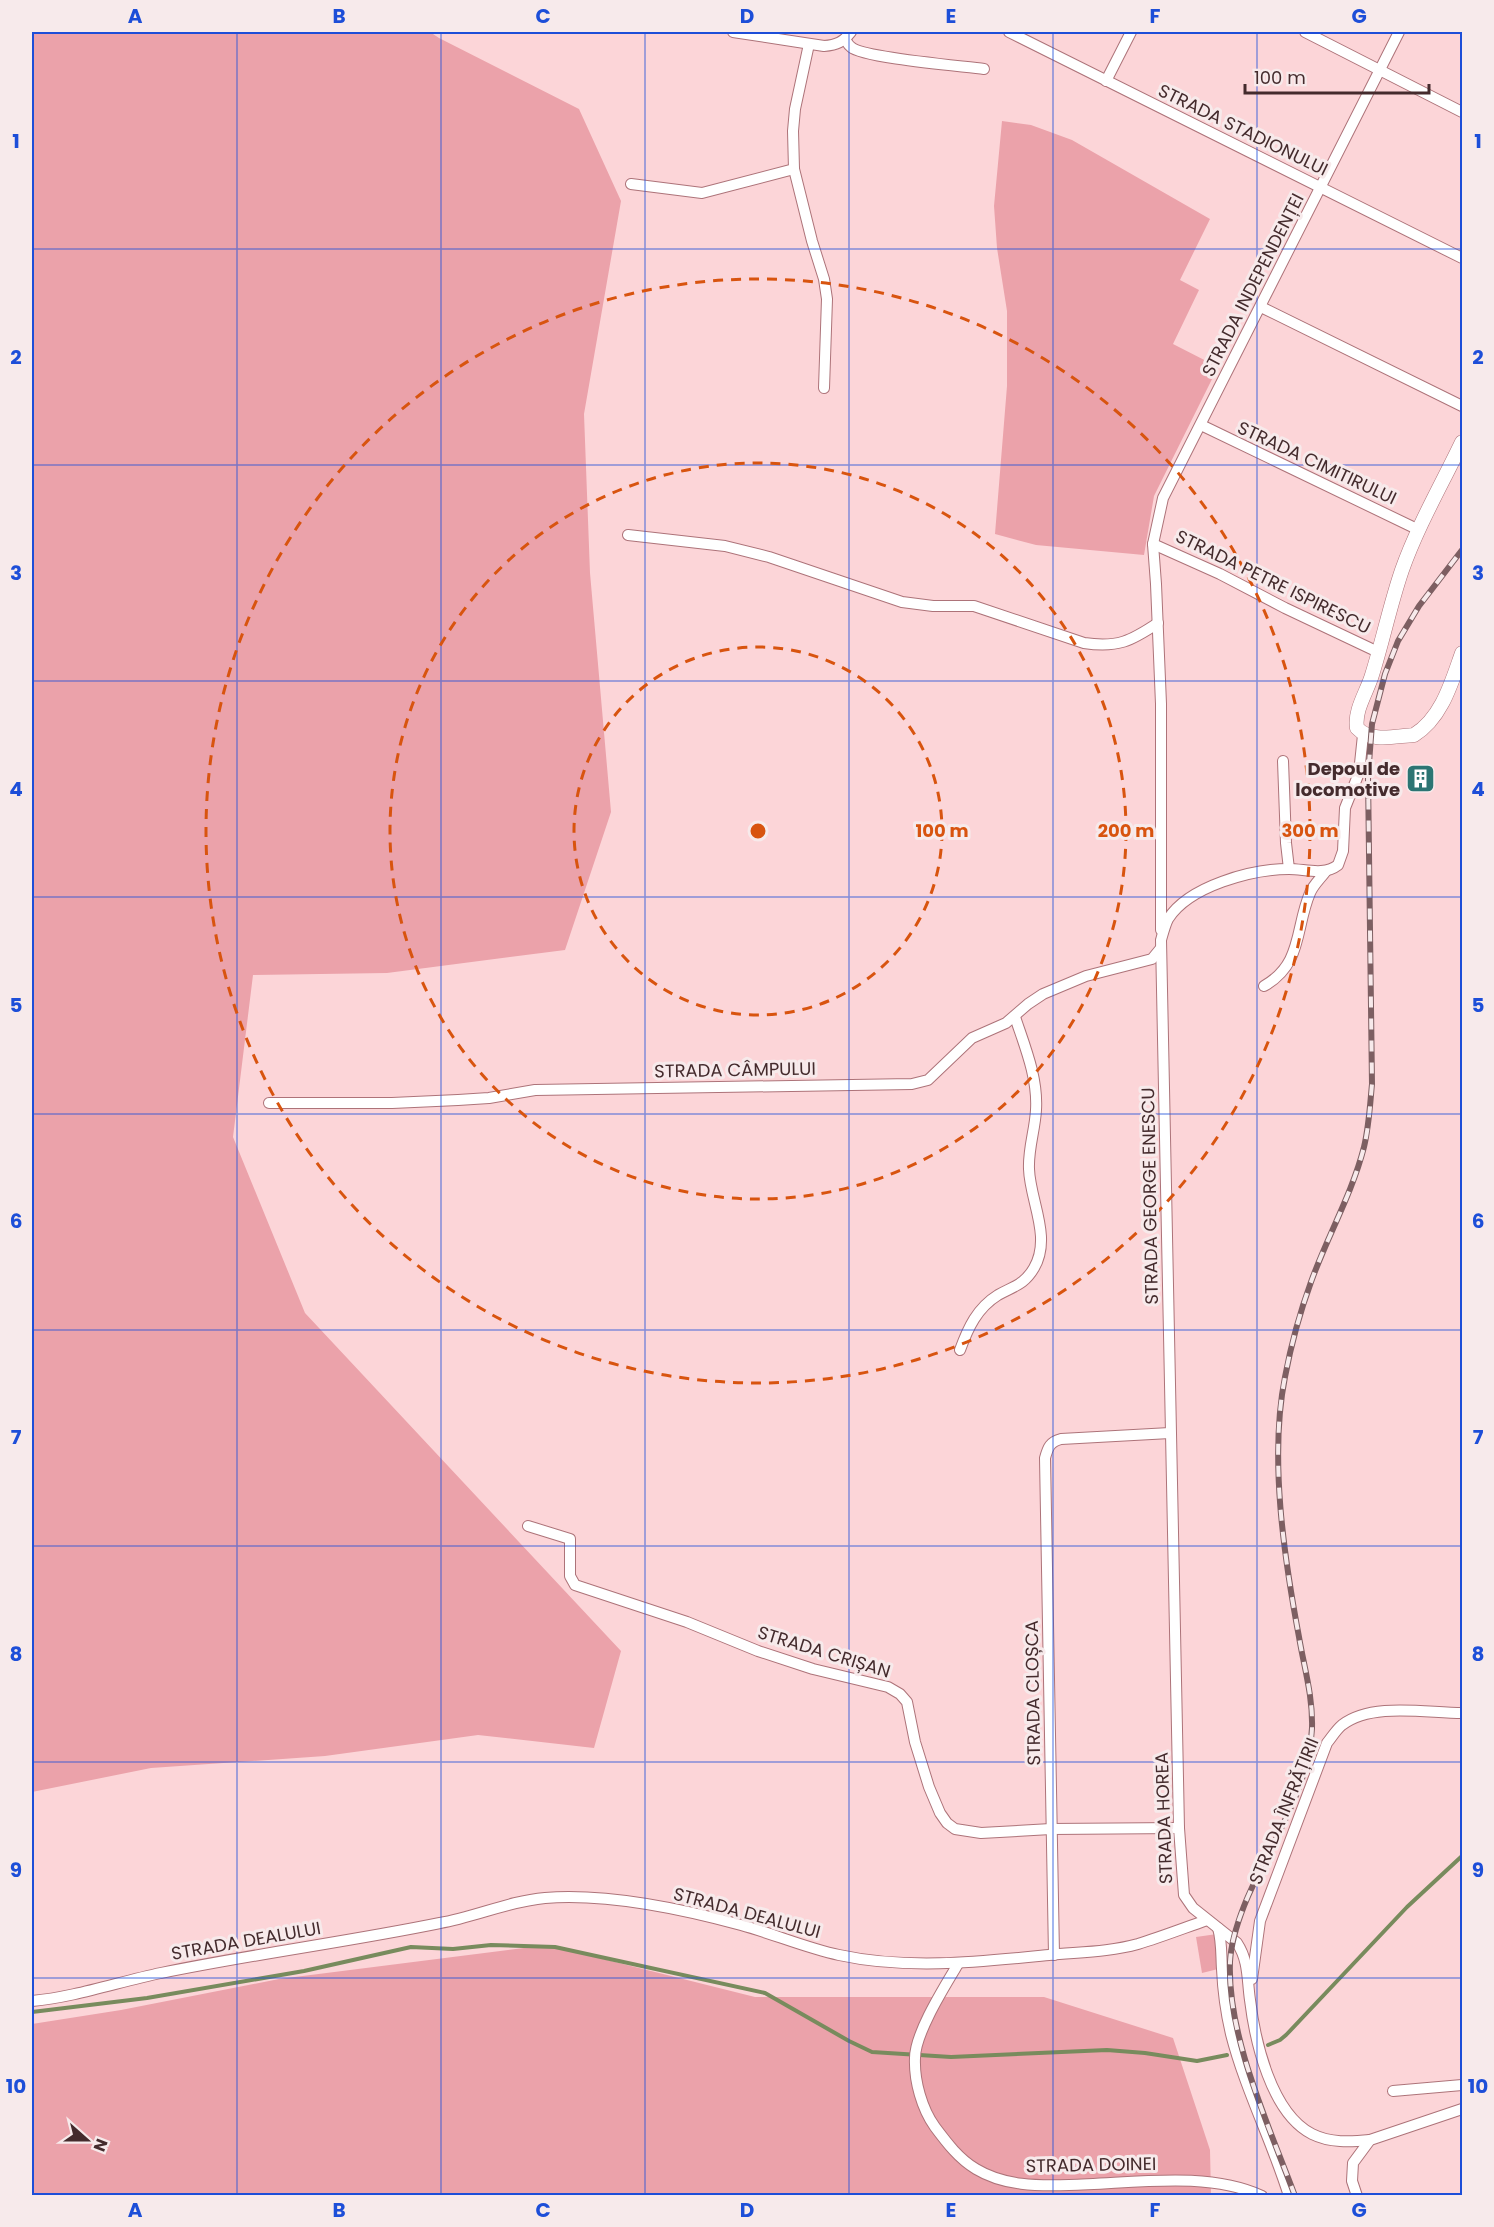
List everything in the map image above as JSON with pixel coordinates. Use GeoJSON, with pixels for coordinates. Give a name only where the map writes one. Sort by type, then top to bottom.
{"type":"FeatureCollection","features":[{"type":"Feature","properties":{"kind":"main road"},"geometry":{"type":"LineString","coordinates":[[1462,442],[1419,530],[1396,587],[1372,675],[1357,719],[1357,728],[1363,735],[1371,737],[1414,735],[1420,731],[1442,702],[1462,653]]}},
{"type":"Feature","properties":{"kind":"street"},"geometry":{"type":"LineString","coordinates":[[733,32],[824,46],[837,45],[848,35],[851,48],[879,55],[984,69]]}},
{"type":"Feature","properties":{"kind":"street","name":"STRADA STADIONULUI"},"geometry":{"type":"LineString","coordinates":[[1010,32],[1462,258]]}},
{"type":"Feature","properties":{"kind":"street"},"geometry":{"type":"LineString","coordinates":[[1106,81],[1131,32]]}},
{"type":"Feature","properties":{"kind":"street"},"geometry":{"type":"LineString","coordinates":[[1305,32],[1462,112]]}},
{"type":"Feature","properties":{"kind":"street","name":"STRADA INDEPENDENȚEI"},"geometry":{"type":"LineString","coordinates":[[1154,558],[1153,544],[1163,498],[1399,32]]}},
{"type":"Feature","properties":{"kind":"street"},"geometry":{"type":"LineString","coordinates":[[809,44],[795,109],[794,169],[824,279],[827,299],[824,388]]}},
{"type":"Feature","properties":{"kind":"street"},"geometry":{"type":"LineString","coordinates":[[631,184],[702,193],[794,169]]}},
{"type":"Feature","properties":{"kind":"street"},"geometry":{"type":"LineString","coordinates":[[1261,307],[1462,406]]}},
{"type":"Feature","properties":{"kind":"street","name":"STRADA CIMITIRULUI"},"geometry":{"type":"LineString","coordinates":[[1201,425],[1419,530]]}},
{"type":"Feature","properties":{"kind":"street"},"geometry":{"type":"LineString","coordinates":[[628,535],[736,549],[801,566],[902,602],[933,606],[974,606],[1084,643],[1102,646],[1120,644],[1136,638],[1158,623]]}},
{"type":"Feature","properties":{"kind":"street","name":"STRADA PETRE ISPIRESCU"},"geometry":{"type":"LineString","coordinates":[[1153,544],[1221,574],[1285,608],[1378,652]]}},
{"type":"Feature","properties":{"kind":"street","name":"STRADA GEORGE ENESCU"},"geometry":{"type":"LineString","coordinates":[[1154,558],[1161,704],[1162,949],[1170,1433]]}},
{"type":"Feature","properties":{"kind":"street"},"geometry":{"type":"LineString","coordinates":[[1162,949],[1167,920],[1191,897],[1214,886],[1244,875],[1289,869],[1326,871],[1336,867],[1342,859],[1345,807],[1359,773],[1363,735]]}},
{"type":"Feature","properties":{"kind":"street"},"geometry":{"type":"LineString","coordinates":[[1283,761],[1289,869]]}},
{"type":"Feature","properties":{"kind":"street"},"geometry":{"type":"LineString","coordinates":[[1264,986],[1275,980],[1287,966],[1296,949],[1305,904],[1311,890],[1326,871]]}},
{"type":"Feature","properties":{"kind":"street","name":"STRADA CÂMPULUI"},"geometry":{"type":"LineString","coordinates":[[269,1103],[447,1101],[489,1098],[535,1090],[912,1084],[928,1080],[972,1038],[1015,1017],[1028,1004],[1053,989],[1086,976],[1152,959],[1162,949]]}},
{"type":"Feature","properties":{"kind":"street"},"geometry":{"type":"LineString","coordinates":[[960,1350],[970,1324],[981,1309],[997,1296],[1023,1283],[1035,1267],[1040,1249],[1041,1229],[1029,1171],[1029,1154],[1036,1108],[1033,1075],[1015,1017]]}},
{"type":"Feature","properties":{"kind":"street","name":"STRADA CLOȘCA"},"geometry":{"type":"LineString","coordinates":[[1054,1955],[1045,1458],[1048,1447],[1061,1439],[1170,1433]]}},
{"type":"Feature","properties":{"kind":"street","name":"STRADA HOREA"},"geometry":{"type":"LineString","coordinates":[[1170,1433],[1179,1828],[1184,1895],[1193,1908],[1237,1943],[1242,1950],[1246,1963],[1256,2042],[1270,2079],[1286,2111],[1311,2134],[1336,2142],[1370,2140],[1462,2109]]}},
{"type":"Feature","properties":{"kind":"street","name":"STRADA CRIȘAN"},"geometry":{"type":"LineString","coordinates":[[528,1526],[570,1539],[570,1576],[574,1585],[687,1622],[758,1651],[813,1669],[888,1687],[900,1694],[907,1702],[915,1743],[929,1787],[940,1813],[955,1829],[981,1833],[1051,1829],[1179,1828]]}},
{"type":"Feature","properties":{"kind":"street","name":"STRADA ÎNFRĂȚIRII"},"geometry":{"type":"LineString","coordinates":[[1250,2000],[1260,1921],[1327,1743],[1342,1726],[1361,1714],[1381,1711],[1462,1713]]}},
{"type":"Feature","properties":{"kind":"street","name":"STRADA DEALULUI"},"geometry":{"type":"LineString","coordinates":[[32,2001],[84,1992],[160,1973],[455,1921],[524,1901],[545,1898],[584,1898],[654,1905],[743,1926],[811,1948],[864,1960],[958,1964],[1100,1951],[1137,1944],[1207,1920]]}},
{"type":"Feature","properties":{"kind":"street"},"geometry":{"type":"LineString","coordinates":[[1218,1928],[1222,1944],[1225,1996],[1237,2057],[1289,2196]]}},
{"type":"Feature","properties":{"kind":"street","name":"STRADA DOINEI"},"geometry":{"type":"LineString","coordinates":[[958,1964],[924,2026],[915,2055],[922,2102],[930,2120],[963,2160],[991,2177],[1032,2186],[1179,2180],[1215,2182],[1244,2187],[1262,2196]]}},
{"type":"Feature","properties":{"kind":"street"},"geometry":{"type":"LineString","coordinates":[[1393,2091],[1462,2085]]}},
{"type":"Feature","properties":{"kind":"street"},"geometry":{"type":"LineString","coordinates":[[1357,2196],[1352,2181],[1353,2163],[1370,2140]]}},
{"type":"Feature","properties":{"kind":"shaded area"},"geometry":{"type":"Polygon","coordinates":[[[32,32],[430,32],[579,109],[621,201],[584,414],[590,573],[611,812],[565,950],[387,973],[253,975],[233,1137],[305,1313],[621,1651],[594,1748],[478,1735],[325,1756],[151,1768],[32,1792],[32,32]]]}},
{"type":"Feature","properties":{"kind":"shaded area"},"geometry":{"type":"Polygon","coordinates":[[[1002,121],[1031,125],[1072,140],[1210,219],[1180,280],[1199,290],[1173,344],[1218,367],[1154,496],[1144,555],[1036,545],[995,534],[1007,386],[1007,311],[997,248],[994,206],[1002,121]]]}},
{"type":"Feature","properties":{"kind":"shaded area"},"geometry":{"type":"Polygon","coordinates":[[[1217,1934],[1218,1969],[1202,1973],[1196,1937],[1217,1934]]]}},
{"type":"Feature","properties":{"kind":"shaded area"},"geometry":{"type":"Polygon","coordinates":[[[547,1945],[755,1997],[1044,1997],[1173,2038],[1210,2150],[1211,2195],[32,2196],[32,2024],[121,2010],[279,1979],[547,1945]]]}},
{"type":"Feature","properties":{"kind":"waterway"},"geometry":{"type":"LineString","coordinates":[[1268,2045],[1286,2035],[1407,1907],[1462,1856]]}},
{"type":"Feature","properties":{"kind":"waterway"},"geometry":{"type":"LineString","coordinates":[[32,2012],[147,1998],[304,1971],[411,1947],[453,1949],[491,1945],[555,1947],[765,1993],[872,2052],[951,2057],[1107,2050],[1197,2061],[1227,2055]]}},
{"type":"Feature","properties":{"kind":"railway"},"geometry":{"type":"LineString","coordinates":[[1295,2196],[1262,2111],[1242,2050],[1235,2020],[1230,1962],[1235,1933],[1244,1906],[1286,1819],[1303,1775],[1312,1728],[1310,1693],[1293,1606],[1280,1507],[1278,1473],[1280,1408],[1290,1353],[1303,1305],[1317,1265],[1353,1182],[1364,1147],[1368,1123],[1372,1084],[1368,776],[1372,724],[1385,674],[1398,641],[1419,606],[1462,550]]}},
{"type":"Feature","properties":{"kind":"place","name":"Depoul de locomotive"},"geometry":{"type":"Point","coordinates":[1421,779]}}]}
